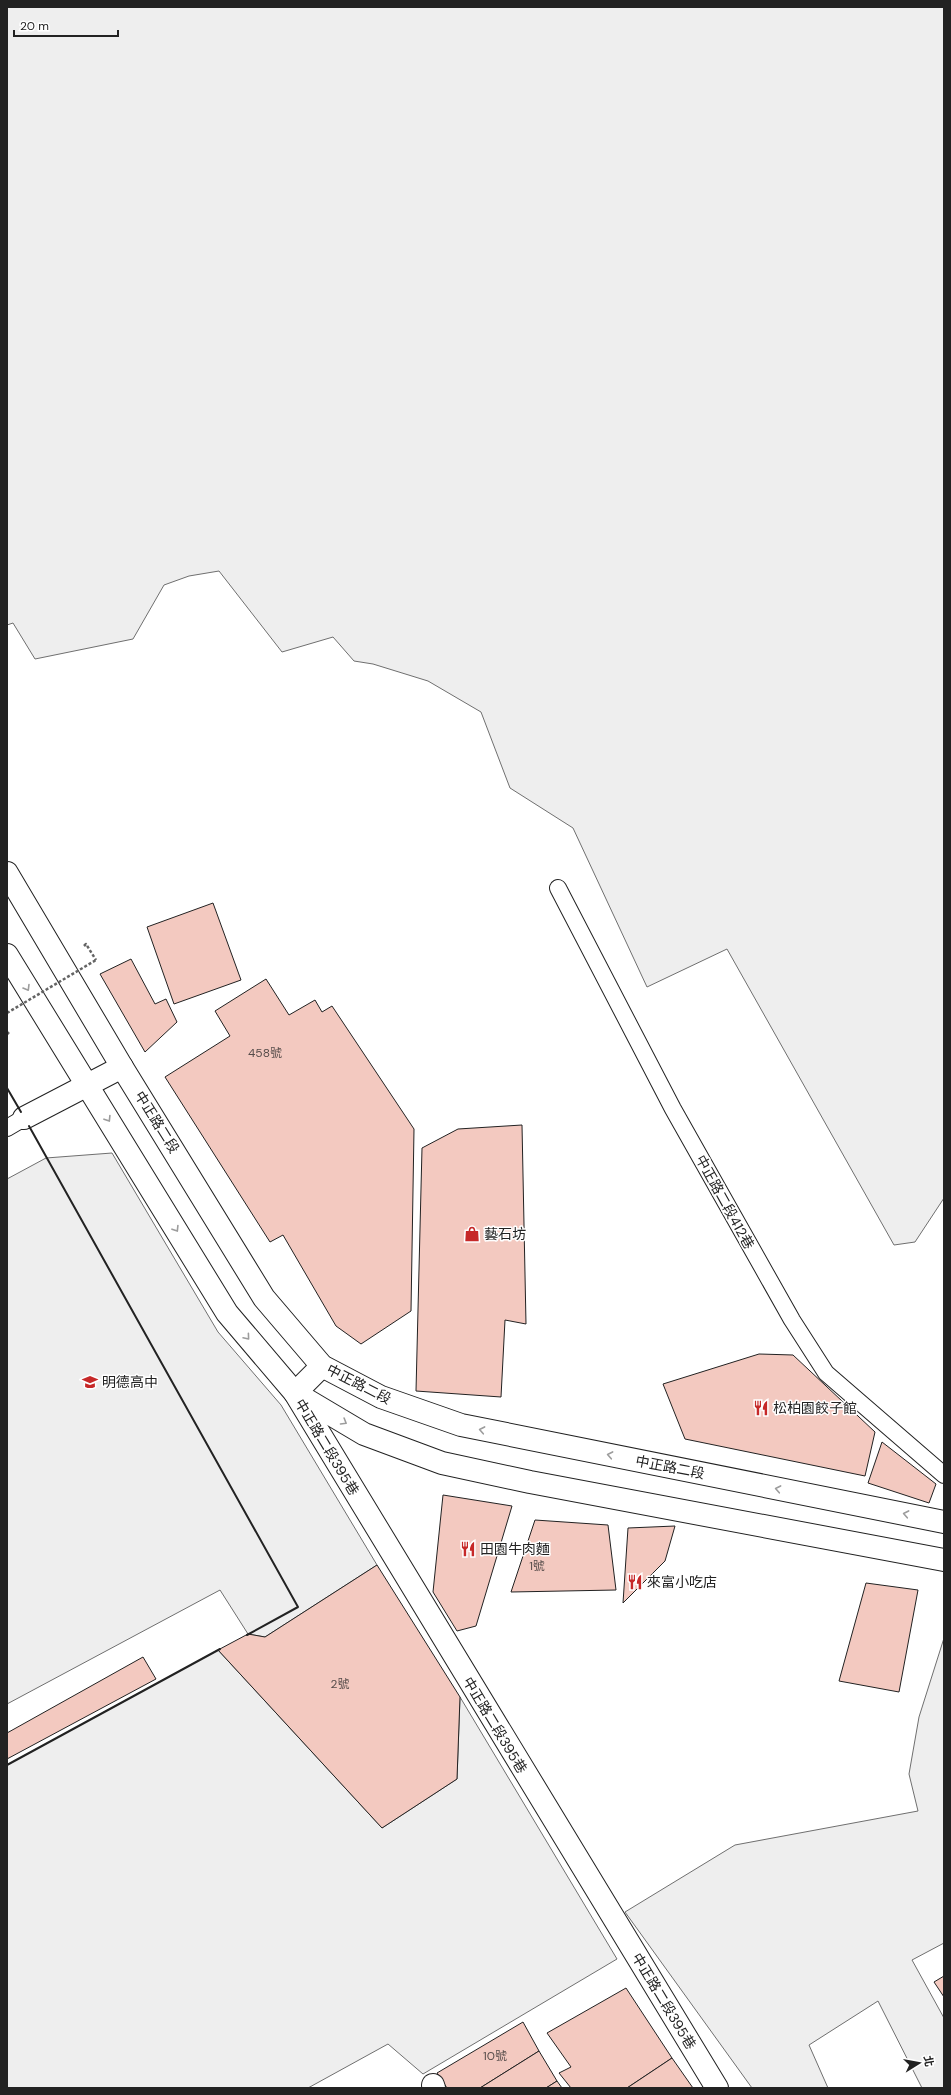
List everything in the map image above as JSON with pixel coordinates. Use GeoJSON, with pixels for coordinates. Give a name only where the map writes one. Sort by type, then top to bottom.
{"type":"FeatureCollection","features":[{"type":"Feature","properties":{"kind":"main road","name":"中正路二段"},"geometry":{"type":"LineString","coordinates":[[7,873],[122,1067],[264,1298],[322,1366],[381,1398],[461,1425],[944,1522]]}},
{"type":"Feature","properties":{"kind":"main road"},"geometry":{"type":"LineString","coordinates":[[7,955],[227,1313],[294,1393],[364,1434],[442,1463],[530,1482],[944,1560]]}},
{"type":"Feature","properties":{"kind":"main road"},"geometry":{"type":"LineString","coordinates":[[16,1123],[122,1067]]}},
{"type":"Feature","properties":{"kind":"main road","name":"中正路二段395巷"},"geometry":{"type":"LineString","coordinates":[[322,1366],[294,1393],[717,2088]]}},
{"type":"Feature","properties":{"kind":"lane","name":"中正路二段412巷"},"geometry":{"type":"LineString","coordinates":[[558,888],[673,1109],[792,1320],[826,1373],[944,1475]]}},
{"type":"Feature","properties":{"kind":"path"},"geometry":{"type":"LineString","coordinates":[[7,1013],[96,960]]}},
{"type":"Feature","properties":{"kind":"shaded area"},"geometry":{"type":"Polygon","coordinates":[[[7,7],[944,7],[944,1198],[915,1242],[894,1245],[727,949],[647,987],[573,828],[510,788],[481,712],[428,681],[373,664],[354,661],[333,637],[282,652],[219,571],[189,576],[164,585],[133,639],[35,659],[13,623],[7,625],[7,7]]]}},
{"type":"Feature","properties":{"kind":"shaded area","name":"明德高中"},"geometry":{"type":"Polygon","coordinates":[[[112,1153],[218,1332],[281,1405],[377,1565],[265,1637],[248,1634],[220,1590],[7,1704],[7,1179],[46,1158],[112,1153]]]}},
{"type":"Feature","properties":{"kind":"shaded area"},"geometry":{"type":"Polygon","coordinates":[[[944,1638],[944,1943],[912,1960],[944,2018],[944,2088],[922,2088],[878,2001],[809,2045],[828,2088],[752,2088],[625,1912],[735,1845],[918,1811],[909,1774],[919,1717],[944,1638]]]}},
{"type":"Feature","properties":{"kind":"shaded area"},"geometry":{"type":"Polygon","coordinates":[[[218,1650],[382,1828],[457,1779],[460,1697],[617,1959],[423,2074],[388,2044],[308,2088],[7,2088],[7,1765],[218,1650]]]}},
{"type":"Feature","properties":{"kind":"building"},"geometry":{"type":"Polygon","coordinates":[[[213,903],[241,980],[174,1004],[147,927],[213,903]]]}},
{"type":"Feature","properties":{"kind":"building"},"geometry":{"type":"Polygon","coordinates":[[[131,959],[155,1004],[166,999],[177,1022],[145,1052],[100,974],[131,959]]]}},
{"type":"Feature","properties":{"kind":"building"},"geometry":{"type":"Polygon","coordinates":[[[266,979],[289,1015],[315,1000],[322,1012],[332,1006],[414,1129],[411,1311],[361,1344],[336,1326],[283,1235],[270,1242],[165,1077],[230,1036],[215,1011],[266,979]]]}},
{"type":"Feature","properties":{"kind":"building","name":"藝石坊"},"geometry":{"type":"Polygon","coordinates":[[[522,1125],[526,1324],[505,1320],[501,1397],[416,1391],[422,1148],[458,1129],[522,1125]]]}},
{"type":"Feature","properties":{"kind":"building","name":"松柏園餃子館"},"geometry":{"type":"Polygon","coordinates":[[[759,1354],[793,1355],[875,1432],[865,1476],[685,1439],[663,1384],[759,1354]]]}},
{"type":"Feature","properties":{"kind":"building"},"geometry":{"type":"Polygon","coordinates":[[[882,1442],[936,1484],[929,1503],[868,1483],[882,1442]]]}},
{"type":"Feature","properties":{"kind":"building","name":"田園牛肉麵"},"geometry":{"type":"Polygon","coordinates":[[[443,1495],[512,1506],[476,1626],[457,1631],[433,1592],[443,1495]]]}},
{"type":"Feature","properties":{"kind":"building"},"geometry":{"type":"Polygon","coordinates":[[[535,1520],[608,1525],[616,1590],[511,1592],[535,1520]]]}},
{"type":"Feature","properties":{"kind":"building","name":"來富小吃店"},"geometry":{"type":"Polygon","coordinates":[[[675,1526],[665,1561],[623,1603],[628,1528],[675,1526]]]}},
{"type":"Feature","properties":{"kind":"building"},"geometry":{"type":"Polygon","coordinates":[[[377,1565],[460,1697],[457,1779],[382,1828],[218,1650],[248,1634],[265,1637],[377,1565]]]}},
{"type":"Feature","properties":{"kind":"building"},"geometry":{"type":"Polygon","coordinates":[[[866,1583],[918,1590],[899,1692],[839,1681],[866,1583]]]}},
{"type":"Feature","properties":{"kind":"building"},"geometry":{"type":"Polygon","coordinates":[[[143,1657],[156,1679],[7,1759],[7,1733],[143,1657]]]}},
{"type":"Feature","properties":{"kind":"building"},"geometry":{"type":"Polygon","coordinates":[[[944,1976],[944,1997],[934,1982],[944,1976]]]}},
{"type":"Feature","properties":{"kind":"building"},"geometry":{"type":"Polygon","coordinates":[[[626,1988],[672,2058],[627,2088],[571,2088],[559,2073],[571,2067],[547,2033],[626,1988]]]}},
{"type":"Feature","properties":{"kind":"building"},"geometry":{"type":"Polygon","coordinates":[[[523,2022],[539,2051],[480,2088],[447,2088],[437,2073],[523,2022]]]}},
{"type":"Feature","properties":{"kind":"building"},"geometry":{"type":"Polygon","coordinates":[[[539,2051],[557,2081],[546,2088],[480,2088],[539,2051]]]}},
{"type":"Feature","properties":{"kind":"building"},"geometry":{"type":"Polygon","coordinates":[[[672,2058],[693,2088],[627,2088],[672,2058]]]}},
{"type":"Feature","properties":{"kind":"building"},"geometry":{"type":"Polygon","coordinates":[[[557,2081],[562,2088],[546,2088],[557,2081]]]}},
{"type":"Feature","properties":{"kind":"wall"},"geometry":{"type":"LineString","coordinates":[[7,1088],[21,1112]]}},
{"type":"Feature","properties":{"kind":"wall"},"geometry":{"type":"LineString","coordinates":[[29,1126],[298,1607],[247,1635]]}},
{"type":"Feature","properties":{"kind":"wall"},"geometry":{"type":"LineString","coordinates":[[7,1765],[220,1649]]}},
{"type":"Feature","properties":{"kind":"place","name":"藝石坊"},"geometry":{"type":"Point","coordinates":[472,1234]}},
{"type":"Feature","properties":{"kind":"place","name":"明德高中"},"geometry":{"type":"Point","coordinates":[90,1382]}},
{"type":"Feature","properties":{"kind":"place","name":"松柏園餃子館"},"geometry":{"type":"Point","coordinates":[761,1408]}},
{"type":"Feature","properties":{"kind":"place","name":"田園牛肉麵"},"geometry":{"type":"Point","coordinates":[468,1549]}},
{"type":"Feature","properties":{"kind":"place","name":"來富小吃店"},"geometry":{"type":"Point","coordinates":[635,1582]}}]}
